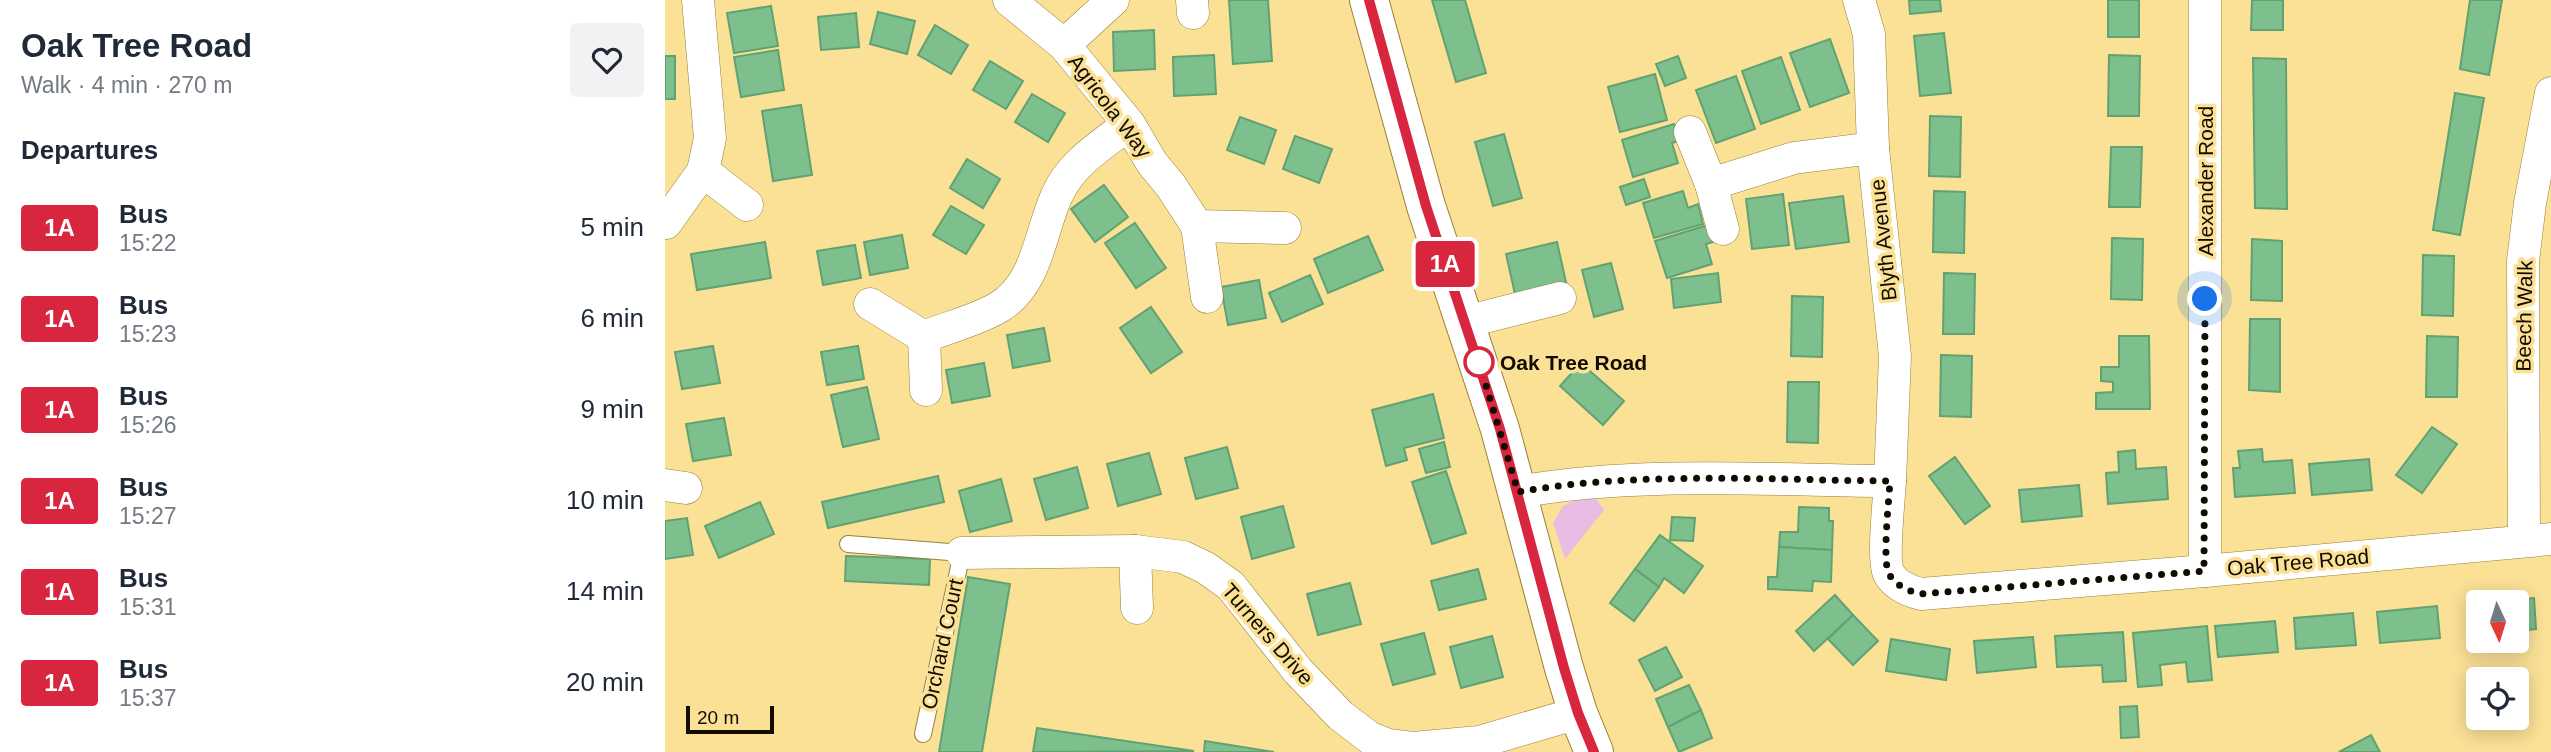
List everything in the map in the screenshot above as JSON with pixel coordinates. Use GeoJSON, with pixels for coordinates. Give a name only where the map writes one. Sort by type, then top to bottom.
{"type":"FeatureCollection","features":[{"type":"Feature","properties":{"kind":"street"},"geometry":{"type":"LineString","coordinates":[[666,223],[703,171],[710,138],[698,0]]}},
{"type":"Feature","properties":{"kind":"street","name":"Agricola Way"},"geometry":{"type":"LineString","coordinates":[[1009,0],[1064,45],[1129,124],[1152,163],[1171,186],[1197,226],[1207,297]]}},
{"type":"Feature","properties":{"kind":"street"},"geometry":{"type":"LineString","coordinates":[[1064,45],[1113,0]]}},
{"type":"Feature","properties":{"kind":"street"},"geometry":{"type":"LineString","coordinates":[[1369,0],[1419,180],[1488,388],[1578,713],[1594,752]]}},
{"type":"Feature","properties":{"kind":"street","name":"Blyth Avenue"},"geometry":{"type":"LineString","coordinates":[[1859,0],[1869,34],[1873,148],[1895,356],[1890,481]]}},
{"type":"Feature","properties":{"kind":"street","name":"Alexander Road"},"geometry":{"type":"LineString","coordinates":[[2204,571],[2205,0]]}},
{"type":"Feature","properties":{"kind":"street","name":"Beech Walk"},"geometry":{"type":"LineString","coordinates":[[2538,540],[2523,261],[2530,203],[2551,93]]}},
{"type":"Feature","properties":{"kind":"street"},"geometry":{"type":"LineString","coordinates":[[924,337],[1001,307],[1028,276],[1057,195],[1067,178],[1080,162],[1129,124]]}},
{"type":"Feature","properties":{"kind":"street"},"geometry":{"type":"LineString","coordinates":[[1690,132],[1711,184],[1723,229]]}},
{"type":"Feature","properties":{"kind":"street"},"geometry":{"type":"LineString","coordinates":[[1711,184],[1794,158],[1873,148]]}},
{"type":"Feature","properties":{"kind":"street"},"geometry":{"type":"LineString","coordinates":[[703,171],[747,205]]}},
{"type":"Feature","properties":{"kind":"street"},"geometry":{"type":"LineString","coordinates":[[1197,226],[1285,228]]}},
{"type":"Feature","properties":{"kind":"street"},"geometry":{"type":"LineString","coordinates":[[1465,322],[1560,299]]}},
{"type":"Feature","properties":{"kind":"street"},"geometry":{"type":"LineString","coordinates":[[870,304],[924,337]]}},
{"type":"Feature","properties":{"kind":"street"},"geometry":{"type":"LineString","coordinates":[[924,337],[926,390]]}},
{"type":"Feature","properties":{"kind":"street"},"geometry":{"type":"LineString","coordinates":[[1518,492],[1665,479],[1890,481]]}},
{"type":"Feature","properties":{"kind":"street","name":"Oak Tree Road"},"geometry":{"type":"LineString","coordinates":[[1890,481],[1886,561],[1889,574],[1898,585],[1921,594],[2538,540]]}},
{"type":"Feature","properties":{"kind":"street"},"geometry":{"type":"LineString","coordinates":[[1135,551],[1137,608]]}},
{"type":"Feature","properties":{"kind":"street","name":"Turners Drive"},"geometry":{"type":"LineString","coordinates":[[962,553],[1135,551],[1183,557],[1206,568],[1231,586],[1298,671],[1340,715],[1388,748],[1479,742],[1578,713]]}},
{"type":"Feature","properties":{"kind":"lane"},"geometry":{"type":"LineString","coordinates":[[848,544],[962,553]]}},
{"type":"Feature","properties":{"kind":"lane","name":"Orchard Court"},"geometry":{"type":"LineString","coordinates":[[923,734],[962,553]]}},
{"type":"Feature","properties":{"kind":"shaded area"},"geometry":{"type":"Polygon","coordinates":[[[1584,496],[1594,496],[1604,510],[1565,559],[1553,523],[1563,506],[1584,496]]]}},
{"type":"Feature","properties":{"kind":"building"},"geometry":{"type":"Polygon","coordinates":[[[1229,0],[1268,0],[1272,61],[1233,64],[1229,0]]]}},
{"type":"Feature","properties":{"kind":"building"},"geometry":{"type":"Polygon","coordinates":[[[1432,0],[1465,0],[1486,73],[1456,82],[1432,0]]]}},
{"type":"Feature","properties":{"kind":"building"},"geometry":{"type":"Polygon","coordinates":[[[1909,0],[1940,0],[1941,11],[1910,14],[1909,0]]]}},
{"type":"Feature","properties":{"kind":"building"},"geometry":{"type":"Polygon","coordinates":[[[2108,0],[2139,0],[2139,37],[2108,37],[2108,0]]]}},
{"type":"Feature","properties":{"kind":"building"},"geometry":{"type":"Polygon","coordinates":[[[2252,0],[2283,0],[2283,30],[2251,30],[2252,0]]]}},
{"type":"Feature","properties":{"kind":"building"},"geometry":{"type":"Polygon","coordinates":[[[2470,0],[2502,0],[2489,75],[2460,69],[2470,0]]]}},
{"type":"Feature","properties":{"kind":"building"},"geometry":{"type":"Polygon","coordinates":[[[771,6],[778,46],[734,53],[727,13],[771,6]]]}},
{"type":"Feature","properties":{"kind":"building"},"geometry":{"type":"Polygon","coordinates":[[[878,12],[915,21],[907,54],[870,44],[878,12]]]}},
{"type":"Feature","properties":{"kind":"building"},"geometry":{"type":"Polygon","coordinates":[[[856,13],[859,47],[821,50],[818,17],[856,13]]]}},
{"type":"Feature","properties":{"kind":"building"},"geometry":{"type":"Polygon","coordinates":[[[935,25],[968,45],[951,74],[918,55],[935,25]]]}},
{"type":"Feature","properties":{"kind":"building"},"geometry":{"type":"Polygon","coordinates":[[[1154,30],[1155,69],[1114,71],[1113,32],[1154,30]]]}},
{"type":"Feature","properties":{"kind":"building"},"geometry":{"type":"Polygon","coordinates":[[[1944,33],[1951,93],[1920,96],[1914,36],[1944,33]]]}},
{"type":"Feature","properties":{"kind":"building"},"geometry":{"type":"Polygon","coordinates":[[[1830,39],[1849,93],[1810,107],[1790,53],[1830,39]]]}},
{"type":"Feature","properties":{"kind":"building"},"geometry":{"type":"Polygon","coordinates":[[[778,50],[784,90],[741,97],[734,57],[778,50]]]}},
{"type":"Feature","properties":{"kind":"building"},"geometry":{"type":"Polygon","coordinates":[[[1214,55],[1216,94],[1174,96],[1173,57],[1214,55]]]}},
{"type":"Feature","properties":{"kind":"building"},"geometry":{"type":"Polygon","coordinates":[[[2109,55],[2140,56],[2139,116],[2108,116],[2109,55]]]}},
{"type":"Feature","properties":{"kind":"building"},"geometry":{"type":"Polygon","coordinates":[[[665,56],[675,56],[675,99],[665,99],[665,56]]]}},
{"type":"Feature","properties":{"kind":"building"},"geometry":{"type":"Polygon","coordinates":[[[1678,56],[1686,78],[1665,86],[1656,64],[1678,56]]]}},
{"type":"Feature","properties":{"kind":"building"},"geometry":{"type":"Polygon","coordinates":[[[1781,57],[1800,110],[1761,124],[1742,71],[1781,57]]]}},
{"type":"Feature","properties":{"kind":"building"},"geometry":{"type":"Polygon","coordinates":[[[2253,58],[2286,59],[2287,209],[2255,208],[2253,58]]]}},
{"type":"Feature","properties":{"kind":"building"},"geometry":{"type":"Polygon","coordinates":[[[990,61],[1023,81],[1006,109],[973,90],[990,61]]]}},
{"type":"Feature","properties":{"kind":"building"},"geometry":{"type":"Polygon","coordinates":[[[1655,74],[1667,120],[1620,132],[1608,87],[1655,74]]]}},
{"type":"Feature","properties":{"kind":"building"},"geometry":{"type":"Polygon","coordinates":[[[1736,76],[1755,129],[1716,143],[1696,90],[1736,76]]]}},
{"type":"Feature","properties":{"kind":"building"},"geometry":{"type":"Polygon","coordinates":[[[2455,93],[2484,98],[2460,235],[2433,230],[2455,93]]]}},
{"type":"Feature","properties":{"kind":"building"},"geometry":{"type":"Polygon","coordinates":[[[1032,94],[1065,113],[1048,142],[1015,122],[1032,94]]]}},
{"type":"Feature","properties":{"kind":"building"},"geometry":{"type":"Polygon","coordinates":[[[801,105],[812,175],[773,181],[762,111],[801,105]]]}},
{"type":"Feature","properties":{"kind":"building"},"geometry":{"type":"Polygon","coordinates":[[[1930,116],[1961,117],[1960,177],[1929,176],[1930,116]]]}},
{"type":"Feature","properties":{"kind":"building"},"geometry":{"type":"Polygon","coordinates":[[[1240,117],[1276,130],[1264,164],[1227,150],[1240,117]]]}},
{"type":"Feature","properties":{"kind":"building"},"geometry":{"type":"Polygon","coordinates":[[[1674,124],[1679,141],[1672,143],[1678,163],[1633,177],[1622,140],[1674,124]]]}},
{"type":"Feature","properties":{"kind":"building"},"geometry":{"type":"Polygon","coordinates":[[[1504,134],[1522,198],[1493,206],[1475,142],[1504,134]]]}},
{"type":"Feature","properties":{"kind":"building"},"geometry":{"type":"Polygon","coordinates":[[[1295,136],[1332,149],[1319,183],[1283,169],[1295,136]]]}},
{"type":"Feature","properties":{"kind":"building"},"geometry":{"type":"Polygon","coordinates":[[[2111,147],[2142,147],[2140,207],[2109,207],[2111,147]]]}},
{"type":"Feature","properties":{"kind":"building"},"geometry":{"type":"Polygon","coordinates":[[[967,159],[1000,179],[983,208],[950,188],[967,159]]]}},
{"type":"Feature","properties":{"kind":"building"},"geometry":{"type":"Polygon","coordinates":[[[1644,179],[1650,197],[1626,205],[1620,187],[1644,179]]]}},
{"type":"Feature","properties":{"kind":"building"},"geometry":{"type":"Polygon","coordinates":[[[1104,185],[1128,217],[1095,242],[1071,209],[1104,185]]]}},
{"type":"Feature","properties":{"kind":"building"},"geometry":{"type":"Polygon","coordinates":[[[1683,191],[1688,208],[1698,204],[1703,224],[1654,238],[1643,203],[1683,191]]]}},
{"type":"Feature","properties":{"kind":"building"},"geometry":{"type":"Polygon","coordinates":[[[1934,191],[1965,192],[1964,253],[1933,252],[1934,191]]]}},
{"type":"Feature","properties":{"kind":"building"},"geometry":{"type":"Polygon","coordinates":[[[1783,194],[1789,245],[1752,249],[1746,199],[1783,194]]]}},
{"type":"Feature","properties":{"kind":"building"},"geometry":{"type":"Polygon","coordinates":[[[1843,196],[1849,242],[1796,249],[1789,203],[1843,196]]]}},
{"type":"Feature","properties":{"kind":"building"},"geometry":{"type":"Polygon","coordinates":[[[951,206],[984,225],[966,254],[933,235],[951,206]]]}},
{"type":"Feature","properties":{"kind":"building"},"geometry":{"type":"Polygon","coordinates":[[[1135,223],[1166,268],[1136,288],[1105,243],[1135,223]]]}},
{"type":"Feature","properties":{"kind":"building"},"geometry":{"type":"Polygon","coordinates":[[[1708,225],[1713,242],[1706,244],[1712,264],[1667,278],[1655,241],[1708,225]]]}},
{"type":"Feature","properties":{"kind":"building"},"geometry":{"type":"Polygon","coordinates":[[[902,235],[908,268],[870,275],[864,242],[902,235]]]}},
{"type":"Feature","properties":{"kind":"building"},"geometry":{"type":"Polygon","coordinates":[[[1368,236],[1383,270],[1328,293],[1314,259],[1368,236]]]}},
{"type":"Feature","properties":{"kind":"building"},"geometry":{"type":"Polygon","coordinates":[[[2112,238],[2143,239],[2142,300],[2111,299],[2112,238]]]}},
{"type":"Feature","properties":{"kind":"building"},"geometry":{"type":"Polygon","coordinates":[[[2252,239],[2282,241],[2282,301],[2251,300],[2252,239]]]}},
{"type":"Feature","properties":{"kind":"building"},"geometry":{"type":"Polygon","coordinates":[[[765,242],[771,278],[697,290],[691,254],[765,242]]]}},
{"type":"Feature","properties":{"kind":"building"},"geometry":{"type":"Polygon","coordinates":[[[1557,242],[1566,282],[1515,294],[1506,254],[1557,242]]]}},
{"type":"Feature","properties":{"kind":"building"},"geometry":{"type":"Polygon","coordinates":[[[855,245],[861,278],[823,285],[817,251],[855,245]]]}},
{"type":"Feature","properties":{"kind":"building"},"geometry":{"type":"Polygon","coordinates":[[[2423,255],[2454,256],[2453,316],[2422,315],[2423,255]]]}},
{"type":"Feature","properties":{"kind":"building"},"geometry":{"type":"Polygon","coordinates":[[[1611,263],[1623,309],[1594,317],[1582,270],[1611,263]]]}},
{"type":"Feature","properties":{"kind":"building"},"geometry":{"type":"Polygon","coordinates":[[[1718,273],[1721,302],[1674,308],[1671,279],[1718,273]]]}},
{"type":"Feature","properties":{"kind":"building"},"geometry":{"type":"Polygon","coordinates":[[[1944,273],[1975,274],[1974,334],[1943,334],[1944,273]]]}},
{"type":"Feature","properties":{"kind":"building"},"geometry":{"type":"Polygon","coordinates":[[[1310,275],[1323,304],[1282,322],[1269,293],[1310,275]]]}},
{"type":"Feature","properties":{"kind":"building"},"geometry":{"type":"Polygon","coordinates":[[[1259,280],[1266,318],[1228,325],[1221,287],[1259,280]]]}},
{"type":"Feature","properties":{"kind":"building"},"geometry":{"type":"Polygon","coordinates":[[[1792,296],[1823,297],[1822,357],[1791,356],[1792,296]]]}},
{"type":"Feature","properties":{"kind":"building"},"geometry":{"type":"Polygon","coordinates":[[[1151,307],[1182,352],[1151,373],[1120,328],[1151,307]]]}},
{"type":"Feature","properties":{"kind":"building"},"geometry":{"type":"Polygon","coordinates":[[[2250,319],[2280,319],[2280,392],[2249,390],[2250,319]]]}},
{"type":"Feature","properties":{"kind":"building"},"geometry":{"type":"Polygon","coordinates":[[[1044,328],[1050,361],[1013,368],[1007,335],[1044,328]]]}},
{"type":"Feature","properties":{"kind":"building"},"geometry":{"type":"Polygon","coordinates":[[[2119,336],[2149,336],[2150,409],[2096,409],[2096,393],[2113,392],[2113,382],[2101,381],[2101,367],[2119,367],[2119,336]]]}},
{"type":"Feature","properties":{"kind":"building"},"geometry":{"type":"Polygon","coordinates":[[[2427,336],[2458,337],[2457,397],[2426,397],[2427,336]]]}},
{"type":"Feature","properties":{"kind":"building"},"geometry":{"type":"Polygon","coordinates":[[[713,346],[720,383],[682,389],[675,352],[713,346]]]}},
{"type":"Feature","properties":{"kind":"building"},"geometry":{"type":"Polygon","coordinates":[[[858,346],[864,379],[827,385],[821,352],[858,346]]]}},
{"type":"Feature","properties":{"kind":"building"},"geometry":{"type":"Polygon","coordinates":[[[1941,355],[1972,356],[1971,417],[1940,416],[1941,355]]]}},
{"type":"Feature","properties":{"kind":"building"},"geometry":{"type":"Polygon","coordinates":[[[984,363],[990,396],[952,403],[946,370],[984,363]]]}},
{"type":"Feature","properties":{"kind":"building"},"geometry":{"type":"Polygon","coordinates":[[[1581,363],[1624,401],[1603,425],[1560,386],[1581,363]]]}},
{"type":"Feature","properties":{"kind":"building"},"geometry":{"type":"Polygon","coordinates":[[[1788,382],[1819,382],[1818,443],[1787,442],[1788,382]]]}},
{"type":"Feature","properties":{"kind":"building"},"geometry":{"type":"Polygon","coordinates":[[[867,387],[879,439],[843,447],[831,395],[867,387]]]}},
{"type":"Feature","properties":{"kind":"building"},"geometry":{"type":"Polygon","coordinates":[[[1433,394],[1444,438],[1404,448],[1407,460],[1386,466],[1372,410],[1433,394]]]}},
{"type":"Feature","properties":{"kind":"building"},"geometry":{"type":"Polygon","coordinates":[[[724,418],[731,455],[693,461],[686,424],[724,418]]]}},
{"type":"Feature","properties":{"kind":"building"},"geometry":{"type":"Polygon","coordinates":[[[2432,427],[2457,444],[2422,493],[2396,475],[2432,427]]]}},
{"type":"Feature","properties":{"kind":"building"},"geometry":{"type":"Polygon","coordinates":[[[1444,442],[1450,467],[1426,473],[1419,449],[1444,442]]]}},
{"type":"Feature","properties":{"kind":"building"},"geometry":{"type":"Polygon","coordinates":[[[1227,447],[1238,488],[1196,499],[1185,458],[1227,447]]]}},
{"type":"Feature","properties":{"kind":"building"},"geometry":{"type":"Polygon","coordinates":[[[2262,449],[2263,462],[2292,460],[2295,493],[2235,497],[2233,468],[2240,468],[2238,451],[2262,449]]]}},
{"type":"Feature","properties":{"kind":"building"},"geometry":{"type":"Polygon","coordinates":[[[2135,450],[2136,469],[2166,467],[2168,499],[2108,504],[2106,473],[2119,472],[2118,452],[2135,450]]]}},
{"type":"Feature","properties":{"kind":"building"},"geometry":{"type":"Polygon","coordinates":[[[1149,453],[1161,494],[1118,506],[1107,464],[1149,453]]]}},
{"type":"Feature","properties":{"kind":"building"},"geometry":{"type":"Polygon","coordinates":[[[1955,457],[1990,506],[1965,524],[1929,476],[1955,457]]]}},
{"type":"Feature","properties":{"kind":"building"},"geometry":{"type":"Polygon","coordinates":[[[2369,459],[2372,490],[2312,495],[2309,464],[2369,459]]]}},
{"type":"Feature","properties":{"kind":"building"},"geometry":{"type":"Polygon","coordinates":[[[1077,467],[1088,508],[1046,520],[1034,479],[1077,467]]]}},
{"type":"Feature","properties":{"kind":"building"},"geometry":{"type":"Polygon","coordinates":[[[1446,471],[1466,533],[1432,544],[1412,482],[1446,471]]]}},
{"type":"Feature","properties":{"kind":"building"},"geometry":{"type":"Polygon","coordinates":[[[938,476],[944,502],[828,528],[822,502],[938,476]]]}},
{"type":"Feature","properties":{"kind":"building"},"geometry":{"type":"Polygon","coordinates":[[[1001,479],[1012,521],[970,532],[959,491],[1001,479]]]}},
{"type":"Feature","properties":{"kind":"building"},"geometry":{"type":"Polygon","coordinates":[[[2079,485],[2082,516],[2022,522],[2019,490],[2079,485]]]}},
{"type":"Feature","properties":{"kind":"building"},"geometry":{"type":"Polygon","coordinates":[[[760,502],[774,534],[719,558],[705,526],[760,502]]]}},
{"type":"Feature","properties":{"kind":"building"},"geometry":{"type":"Polygon","coordinates":[[[1283,506],[1294,547],[1252,559],[1241,517],[1283,506]]]}},
{"type":"Feature","properties":{"kind":"building"},"geometry":{"type":"Polygon","coordinates":[[[1799,507],[1829,508],[1829,521],[1833,521],[1832,550],[1779,547],[1780,532],[1798,532],[1799,507]]]}},
{"type":"Feature","properties":{"kind":"building"},"geometry":{"type":"Polygon","coordinates":[[[1672,517],[1695,518],[1693,541],[1670,540],[1672,517]]]}},
{"type":"Feature","properties":{"kind":"building"},"geometry":{"type":"Polygon","coordinates":[[[687,518],[693,555],[665,559],[665,521],[687,518]]]}},
{"type":"Feature","properties":{"kind":"building"},"geometry":{"type":"Polygon","coordinates":[[[1660,535],[1703,566],[1684,593],[1664,578],[1659,587],[1635,569],[1660,535]]]}},
{"type":"Feature","properties":{"kind":"building"},"geometry":{"type":"Polygon","coordinates":[[[1779,547],[1832,550],[1831,582],[1813,581],[1812,591],[1768,589],[1768,577],[1777,577],[1779,547]]]}},
{"type":"Feature","properties":{"kind":"building"},"geometry":{"type":"Polygon","coordinates":[[[846,556],[930,559],[929,585],[845,581],[846,556]]]}},
{"type":"Feature","properties":{"kind":"building"},"geometry":{"type":"Polygon","coordinates":[[[1478,569],[1486,599],[1439,610],[1431,581],[1478,569]]]}},
{"type":"Feature","properties":{"kind":"building"},"geometry":{"type":"Polygon","coordinates":[[[1635,569],[1659,587],[1634,621],[1610,603],[1635,569]]]}},
{"type":"Feature","properties":{"kind":"building"},"geometry":{"type":"Polygon","coordinates":[[[968,577],[1010,584],[982,752],[939,752],[968,577]]]}},
{"type":"Feature","properties":{"kind":"building"},"geometry":{"type":"Polygon","coordinates":[[[1350,583],[1361,624],[1318,635],[1307,594],[1350,583]]]}},
{"type":"Feature","properties":{"kind":"building"},"geometry":{"type":"Polygon","coordinates":[[[1835,595],[1853,615],[1814,651],[1796,631],[1835,595]]]}},
{"type":"Feature","properties":{"kind":"building"},"geometry":{"type":"Polygon","coordinates":[[[2529,598],[2534,598],[2536,629],[2529,630],[2529,598]]]}},
{"type":"Feature","properties":{"kind":"building"},"geometry":{"type":"Polygon","coordinates":[[[2437,606],[2440,638],[2380,643],[2377,612],[2437,606]]]}},
{"type":"Feature","properties":{"kind":"building"},"geometry":{"type":"Polygon","coordinates":[[[2353,613],[2356,645],[2296,649],[2294,618],[2353,613]]]}},
{"type":"Feature","properties":{"kind":"building"},"geometry":{"type":"Polygon","coordinates":[[[1853,615],[1878,641],[1853,665],[1828,639],[1853,615]]]}},
{"type":"Feature","properties":{"kind":"building"},"geometry":{"type":"Polygon","coordinates":[[[2275,621],[2278,652],[2218,657],[2215,626],[2275,621]]]}},
{"type":"Feature","properties":{"kind":"building"},"geometry":{"type":"Polygon","coordinates":[[[2207,626],[2212,680],[2188,682],[2186,662],[2160,665],[2162,685],[2138,687],[2133,633],[2207,626]]]}},
{"type":"Feature","properties":{"kind":"building"},"geometry":{"type":"Polygon","coordinates":[[[2123,632],[2126,681],[2103,682],[2102,665],[2057,667],[2055,636],[2123,632]]]}},
{"type":"Feature","properties":{"kind":"building"},"geometry":{"type":"Polygon","coordinates":[[[1424,633],[1435,674],[1393,685],[1381,644],[1424,633]]]}},
{"type":"Feature","properties":{"kind":"building"},"geometry":{"type":"Polygon","coordinates":[[[1492,636],[1503,677],[1461,688],[1450,647],[1492,636]]]}},
{"type":"Feature","properties":{"kind":"building"},"geometry":{"type":"Polygon","coordinates":[[[2033,637],[2036,667],[1977,673],[1974,641],[2033,637]]]}},
{"type":"Feature","properties":{"kind":"building"},"geometry":{"type":"Polygon","coordinates":[[[1891,639],[1950,649],[1946,680],[1886,671],[1891,639]]]}},
{"type":"Feature","properties":{"kind":"building"},"geometry":{"type":"Polygon","coordinates":[[[1666,647],[1682,677],[1655,691],[1639,660],[1666,647]]]}},
{"type":"Feature","properties":{"kind":"building"},"geometry":{"type":"Polygon","coordinates":[[[1689,685],[1701,710],[1668,727],[1656,699],[1689,685]]]}},
{"type":"Feature","properties":{"kind":"building"},"geometry":{"type":"Polygon","coordinates":[[[2137,706],[2139,737],[2121,738],[2120,707],[2137,706]]]}},
{"type":"Feature","properties":{"kind":"building"},"geometry":{"type":"Polygon","coordinates":[[[1701,710],[1712,738],[1679,752],[1668,727],[1701,710]]]}},
{"type":"Feature","properties":{"kind":"building"},"geometry":{"type":"Polygon","coordinates":[[[1037,728],[1194,751],[1033,752],[1037,728]]]}},
{"type":"Feature","properties":{"kind":"building"},"geometry":{"type":"Polygon","coordinates":[[[2371,735],[2380,752],[2339,752],[2371,735]]]}},
{"type":"Feature","properties":{"kind":"building"},"geometry":{"type":"Polygon","coordinates":[[[1205,741],[1274,752],[1204,752],[1205,741]]]}},
{"type":"Feature","properties":{"kind":"bus line","name":"1A"},"geometry":{"type":"LineString","coordinates":[[1369,0],[1426,206],[1500,429],[1564,668],[1594,752]]}},
{"type":"Feature","properties":{"kind":"place","name":"Oak Tree Road"},"geometry":{"type":"Point","coordinates":[1479,362]}},
{"type":"Feature","properties":{"kind":"route"},"geometry":{"type":"LineString","coordinates":[[1479,362],[1518,492],[1665,479],[1890,481],[1886,561],[1889,574],[1898,585],[1921,594],[2204,571],[2205,299]]}}]}
